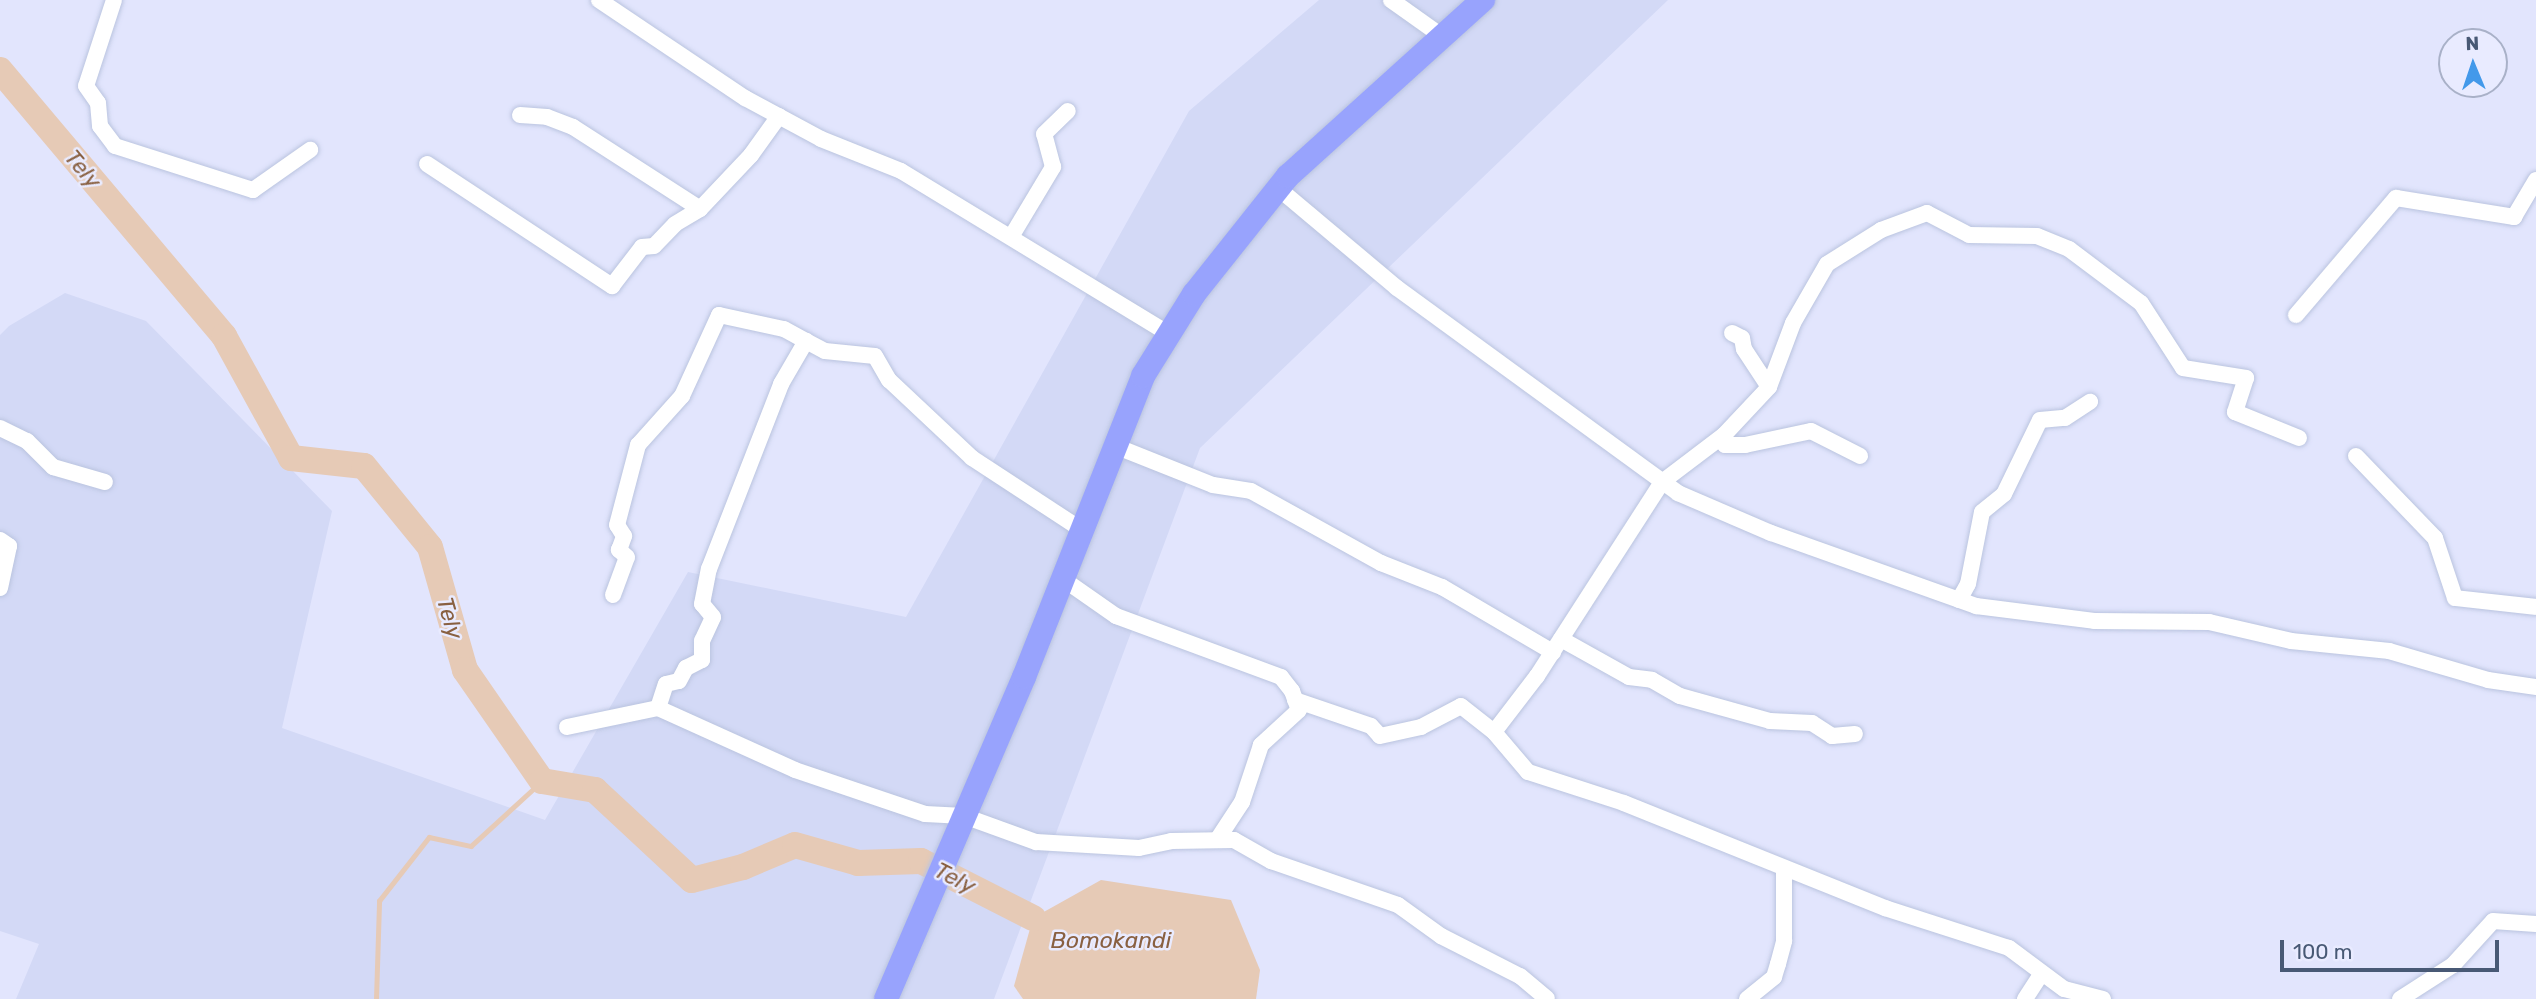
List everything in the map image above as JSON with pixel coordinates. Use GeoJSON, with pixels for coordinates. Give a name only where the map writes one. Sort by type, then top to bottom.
{"type":"FeatureCollection","features":[{"type":"Feature","properties":{"kind":"main road"},"geometry":{"type":"LineString","coordinates":[[886,999],[1063,579],[1143,376],[1194,293],[1278,188],[1483,0]]}},
{"type":"Feature","properties":{"kind":"street"},"geometry":{"type":"LineString","coordinates":[[114,0],[86,86],[98,103],[100,126],[115,146],[253,191],[310,150]]}},
{"type":"Feature","properties":{"kind":"street"},"geometry":{"type":"LineString","coordinates":[[599,0],[668,50],[779,116],[901,172],[1169,334]]}},
{"type":"Feature","properties":{"kind":"street"},"geometry":{"type":"LineString","coordinates":[[1391,0],[1443,37]]}},
{"type":"Feature","properties":{"kind":"street"},"geometry":{"type":"LineString","coordinates":[[1011,237],[1053,167],[1044,134],[1069,111]]}},
{"type":"Feature","properties":{"kind":"street"},"geometry":{"type":"LineString","coordinates":[[520,115],[547,117],[573,127],[700,209]]}},
{"type":"Feature","properties":{"kind":"street"},"geometry":{"type":"LineString","coordinates":[[427,164],[612,286],[642,247],[654,246],[675,224],[700,209],[751,155],[779,116]]}},
{"type":"Feature","properties":{"kind":"street"},"geometry":{"type":"LineString","coordinates":[[2296,315],[2396,198],[2514,217],[2536,180]]}},
{"type":"Feature","properties":{"kind":"street"},"geometry":{"type":"LineString","coordinates":[[1278,188],[1387,280],[1662,482],[1678,493],[1771,533],[1959,600],[2094,621],[2210,622],[2291,641],[2389,651],[2488,680],[2536,687]]}},
{"type":"Feature","properties":{"kind":"street"},"geometry":{"type":"LineString","coordinates":[[1494,732],[1557,645],[1662,482],[1724,435],[1769,387],[1793,323],[1827,264],[1881,230],[1927,213],[1969,235],[2038,236],[2069,249],[2141,303],[2160,324],[2183,368],[2246,378],[2235,412],[2299,438]]}},
{"type":"Feature","properties":{"kind":"street"},"geometry":{"type":"LineString","coordinates":[[613,595],[627,557],[619,550],[624,536],[617,525],[638,444],[682,396],[719,315],[784,329],[825,351],[875,356],[889,380],[972,458],[1082,530]]}},
{"type":"Feature","properties":{"kind":"street"},"geometry":{"type":"LineString","coordinates":[[1732,333],[1742,338],[1744,349],[1769,387]]}},
{"type":"Feature","properties":{"kind":"street"},"geometry":{"type":"LineString","coordinates":[[658,708],[666,684],[679,681],[686,668],[702,660],[702,641],[713,617],[702,604],[709,569],[781,384],[806,341]]}},
{"type":"Feature","properties":{"kind":"street"},"geometry":{"type":"LineString","coordinates":[[1959,600],[1968,584],[1982,512],[2004,494],[2039,421],[2066,418],[2090,402]]}},
{"type":"Feature","properties":{"kind":"street"},"geometry":{"type":"LineString","coordinates":[[0,428],[27,441],[53,467],[105,481]]}},
{"type":"Feature","properties":{"kind":"street"},"geometry":{"type":"LineString","coordinates":[[1724,435],[1725,445],[1745,445],[1811,431],[1860,456]]}},
{"type":"Feature","properties":{"kind":"street"},"geometry":{"type":"LineString","coordinates":[[1115,446],[1213,485],[1251,491],[1381,563],[1442,587],[1557,645],[1629,677],[1652,680],[1680,696],[1770,721],[1812,723],[1832,736],[1855,734]]}},
{"type":"Feature","properties":{"kind":"street"},"geometry":{"type":"LineString","coordinates":[[2356,456],[2435,538],[2455,598],[2536,607]]}},
{"type":"Feature","properties":{"kind":"street"},"geometry":{"type":"LineString","coordinates":[[1982,512],[2001,514]]}},
{"type":"Feature","properties":{"kind":"street"},"geometry":{"type":"LineString","coordinates":[[0,540],[9,545],[0,588]]}},
{"type":"Feature","properties":{"kind":"street"},"geometry":{"type":"LineString","coordinates":[[1063,579],[1116,617],[1281,677],[1295,700],[1299,710],[1261,745],[1242,802],[1217,841]]}},
{"type":"Feature","properties":{"kind":"street"},"geometry":{"type":"LineString","coordinates":[[1295,700],[1371,726],[1380,736],[1421,727],[1461,706],[1494,732],[1528,772],[1624,803],[1784,870],[2009,948],[2064,989],[2103,999]]}},
{"type":"Feature","properties":{"kind":"street"},"geometry":{"type":"LineString","coordinates":[[567,727],[658,708],[794,770],[959,827],[1036,842],[1139,848],[1171,841],[1234,840],[1271,861],[1398,905],[1441,936],[1520,976],[1547,999]]}},
{"type":"Feature","properties":{"kind":"street"},"geometry":{"type":"LineString","coordinates":[[1747,999],[1774,977],[1778,964],[1784,941],[1784,870]]}},
{"type":"Feature","properties":{"kind":"street"},"geometry":{"type":"LineString","coordinates":[[2400,999],[2454,965],[2493,921],[2536,924]]}},
{"type":"Feature","properties":{"kind":"street"},"geometry":{"type":"LineString","coordinates":[[2025,999],[2042,973]]}},
{"type":"Feature","properties":{"kind":"shaded area"},"geometry":{"type":"Polygon","coordinates":[[[1319,0],[1668,0],[1200,448],[994,999],[16,999],[39,944],[0,931],[0,335],[9,326],[65,293],[146,321],[332,511],[282,728],[545,820],[688,572],[906,617],[1189,111],[1319,0]]]}},
{"type":"Feature","properties":{"kind":"water","name":"Bomokandi"},"geometry":{"type":"Polygon","coordinates":[[[1101,880],[1231,900],[1260,970],[1256,999],[1023,999],[1014,986],[1033,918],[1101,880]]]}},
{"type":"Feature","properties":{"kind":"waterway","name":"Tely"},"geometry":{"type":"LineString","coordinates":[[0,70],[224,336],[291,458],[364,466],[430,547],[465,670],[542,781],[595,790],[692,880],[743,867],[795,845],[858,863],[921,861],[1033,918]]}},
{"type":"Feature","properties":{"kind":"waterway"},"geometry":{"type":"LineString","coordinates":[[376,999],[379,901],[429,837],[471,846],[542,781]]}}]}
